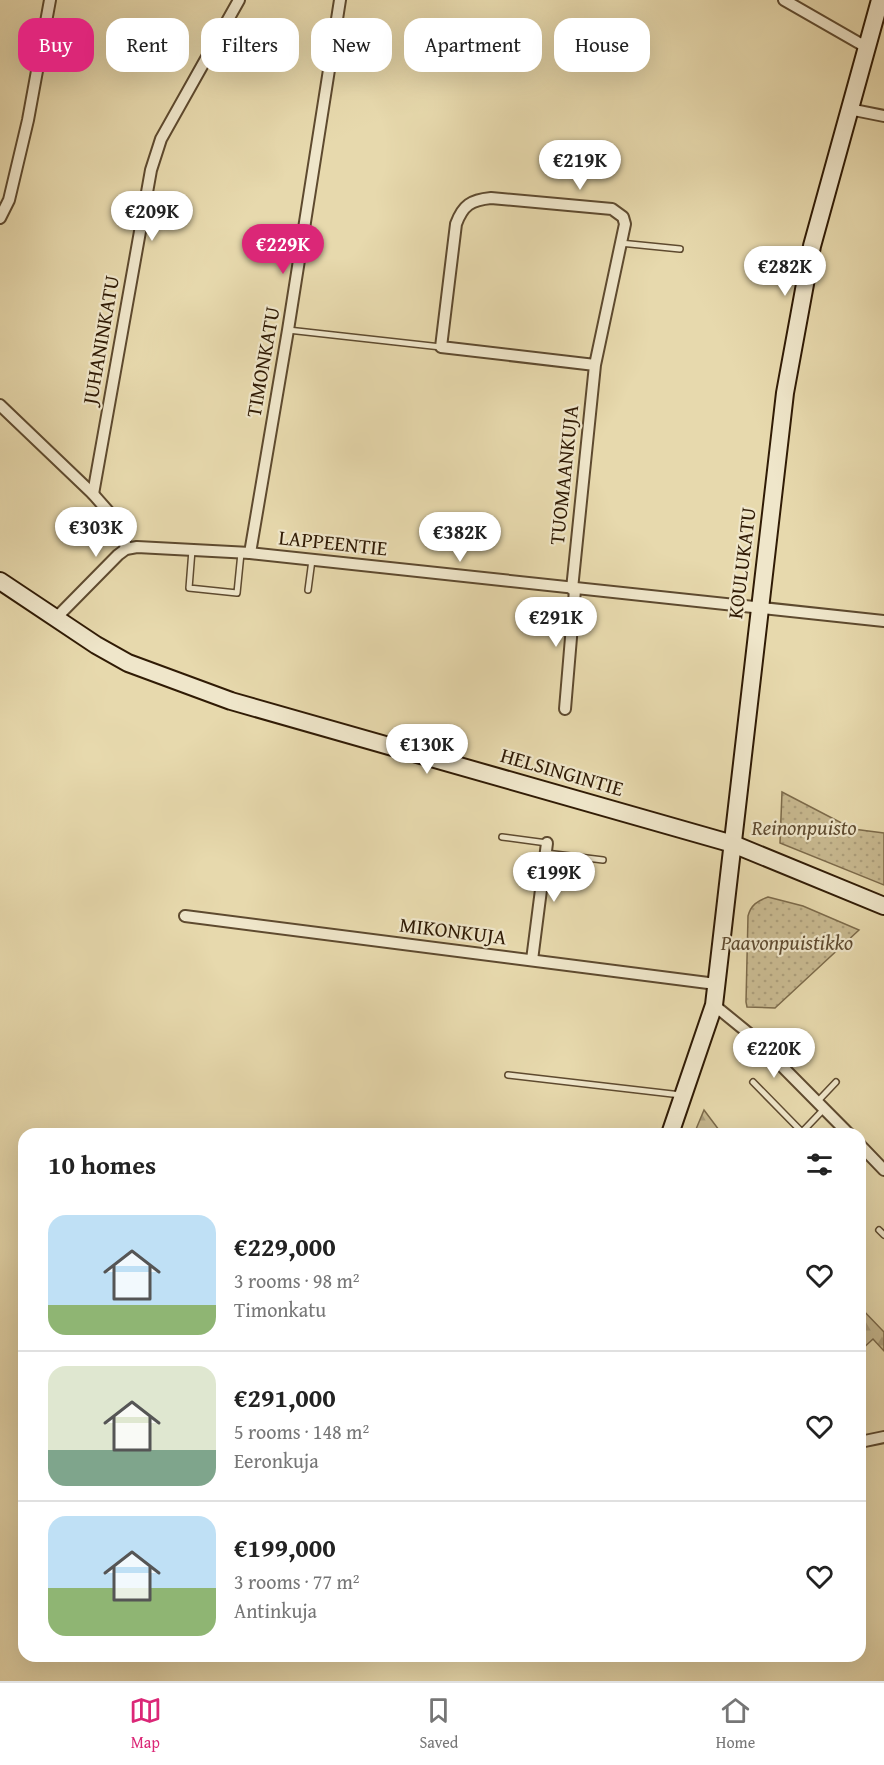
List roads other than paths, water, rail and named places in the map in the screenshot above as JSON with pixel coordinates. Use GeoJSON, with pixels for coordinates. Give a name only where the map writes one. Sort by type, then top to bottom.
{"type":"FeatureCollection","features":[{"type":"Feature","properties":{"kind":"street"},"geometry":{"type":"LineString","coordinates":[[0,218],[9,200],[28,120],[51,0]]}},
{"type":"Feature","properties":{"kind":"street","name":"JUHANINKATU"},"geometry":{"type":"LineString","coordinates":[[93,494],[151,170],[161,139],[239,0]]}},
{"type":"Feature","properties":{"kind":"street","name":"TIMONKATU"},"geometry":{"type":"LineString","coordinates":[[245,553],[288,330],[340,0]]}},
{"type":"Feature","properties":{"kind":"street"},"geometry":{"type":"LineString","coordinates":[[784,0],[866,47]]}},
{"type":"Feature","properties":{"kind":"street","name":"KOULUKATU"},"geometry":{"type":"LineString","coordinates":[[672,1128],[714,1005],[759,608],[785,393],[793,348],[812,246],[880,0]]}},
{"type":"Feature","properties":{"kind":"street"},"geometry":{"type":"LineString","coordinates":[[849,109],[884,116]]}},
{"type":"Feature","properties":{"kind":"street","name":"TUOMAANKUJA"},"geometry":{"type":"LineString","coordinates":[[441,347],[456,224],[461,210],[474,200],[490,198],[612,209],[622,217],[625,224],[595,365],[565,709]]}},
{"type":"Feature","properties":{"kind":"street"},"geometry":{"type":"LineString","coordinates":[[441,347],[595,365]]}},
{"type":"Feature","properties":{"kind":"street"},"geometry":{"type":"LineString","coordinates":[[0,405],[93,494],[122,527],[126,549],[56,619]]}},
{"type":"Feature","properties":{"kind":"street","name":"LAPPEENTIE"},"geometry":{"type":"LineString","coordinates":[[126,549],[137,547],[245,553],[574,590],[884,621]]}},
{"type":"Feature","properties":{"kind":"street","name":"HELSINGINTIE"},"geometry":{"type":"LineString","coordinates":[[0,581],[128,663],[231,701],[733,844],[884,906]]}},
{"type":"Feature","properties":{"kind":"street"},"geometry":{"type":"LineString","coordinates":[[532,960],[547,848]]}},
{"type":"Feature","properties":{"kind":"street","name":"MIKONKUJA"},"geometry":{"type":"LineString","coordinates":[[185,916],[716,984]]}},
{"type":"Feature","properties":{"kind":"street"},"geometry":{"type":"LineString","coordinates":[[714,1005],[752,1036],[843,1128]]}},
{"type":"Feature","properties":{"kind":"street"},"geometry":{"type":"LineString","coordinates":[[866,1151],[884,1170]]}},
{"type":"Feature","properties":{"kind":"street"},"geometry":{"type":"LineString","coordinates":[[866,1441],[884,1437]]}},
{"type":"Feature","properties":{"kind":"lane"},"geometry":{"type":"LineString","coordinates":[[621,243],[680,249]]}},
{"type":"Feature","properties":{"kind":"lane"},"geometry":{"type":"LineString","coordinates":[[288,330],[441,347]]}},
{"type":"Feature","properties":{"kind":"lane"},"geometry":{"type":"LineString","coordinates":[[192,550],[189,588],[237,593],[245,553]]}},
{"type":"Feature","properties":{"kind":"lane"},"geometry":{"type":"LineString","coordinates":[[308,590],[312,560]]}},
{"type":"Feature","properties":{"kind":"lane"},"geometry":{"type":"LineString","coordinates":[[502,837],[603,860]]}},
{"type":"Feature","properties":{"kind":"lane"},"geometry":{"type":"LineString","coordinates":[[508,1075],[683,1096]]}},
{"type":"Feature","properties":{"kind":"lane"},"geometry":{"type":"LineString","coordinates":[[753,1082],[797,1128]]}},
{"type":"Feature","properties":{"kind":"lane"},"geometry":{"type":"LineString","coordinates":[[805,1128],[836,1082]]}},
{"type":"Feature","properties":{"kind":"lane"},"geometry":{"type":"LineString","coordinates":[[879,1230],[884,1235]]}},
{"type":"Feature","properties":{"kind":"park label","name":"Reinonpuisto"},"geometry":{"type":"Point","coordinates":[804,828]}},
{"type":"Feature","properties":{"kind":"park label","name":"Paavonpuistikko"},"geometry":{"type":"Point","coordinates":[787,943]}}]}
